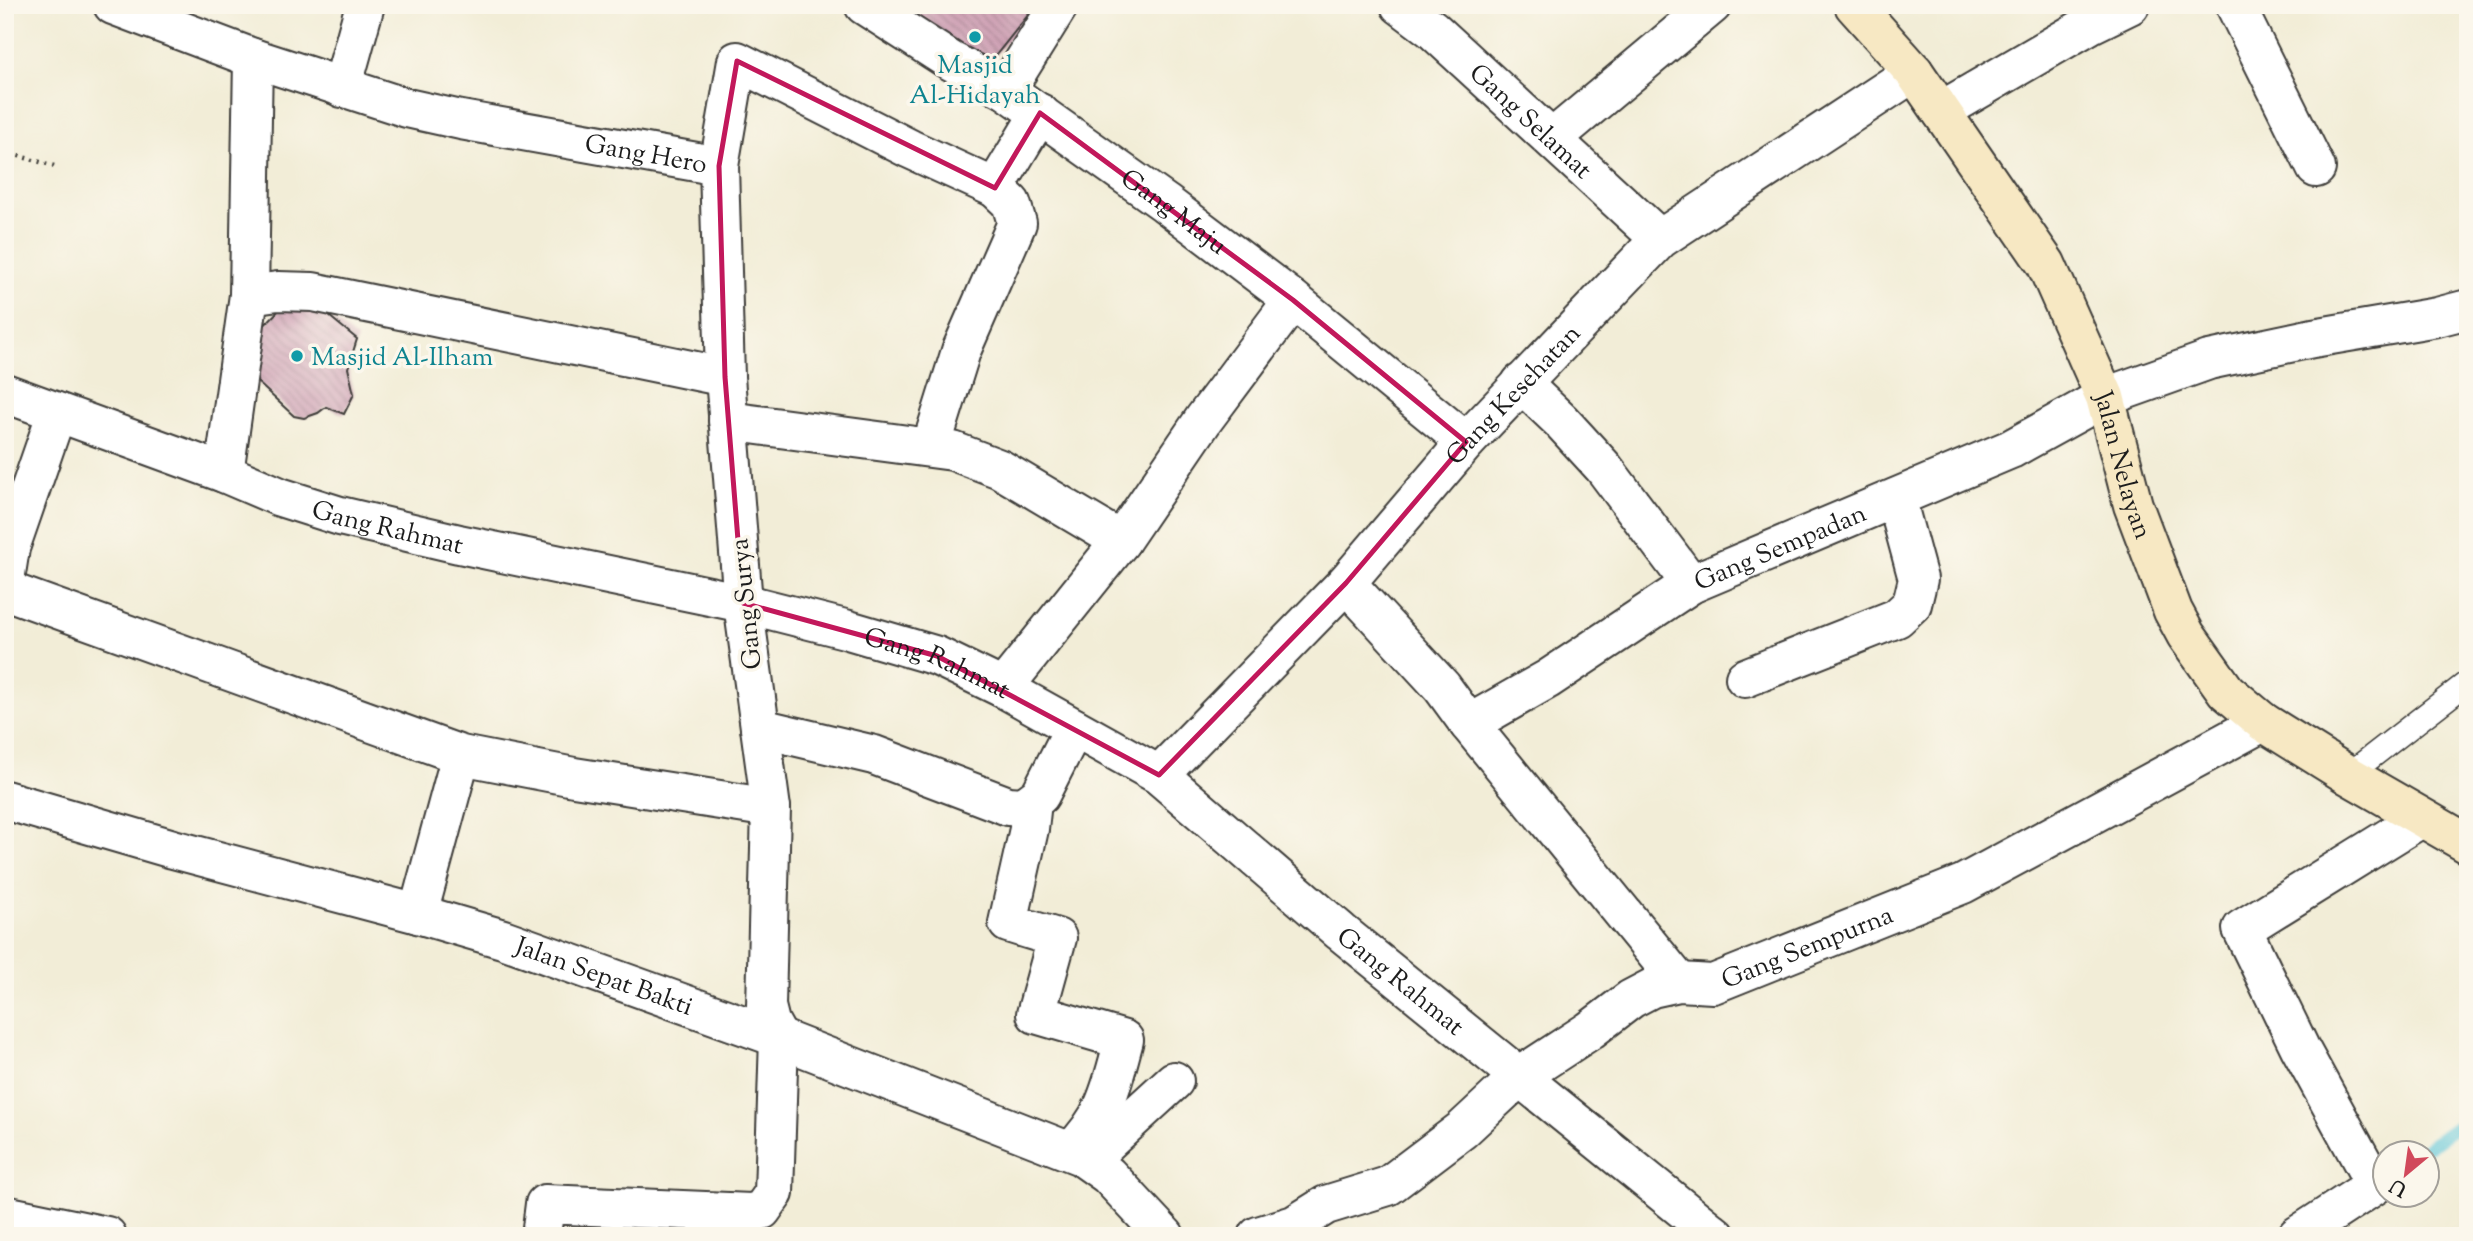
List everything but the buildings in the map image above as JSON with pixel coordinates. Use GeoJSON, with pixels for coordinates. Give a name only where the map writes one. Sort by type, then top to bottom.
{"type":"FeatureCollection","features":[{"type":"Feature","properties":{"kind":"main road","name":"Jalan Nelayan"},"geometry":{"type":"LineString","coordinates":[[1854,5],[1914,72],[2046,264],[2105,397],[2133,505],[2173,611],[2186,635],[2226,691],[2263,722],[2468,844]]}},
{"type":"Feature","properties":{"kind":"street","name":"Gang Hero"},"geometry":{"type":"LineString","coordinates":[[113,5],[253,58],[407,108],[719,166],[737,61],[910,149],[995,187]]}},
{"type":"Feature","properties":{"kind":"street"},"geometry":{"type":"LineString","coordinates":[[342,89],[365,5]]}},
{"type":"Feature","properties":{"kind":"street","name":"Gang Maju"},"geometry":{"type":"LineString","coordinates":[[864,5],[951,61],[1006,90],[1165,203],[1293,300],[1466,442]]}},
{"type":"Feature","properties":{"kind":"street"},"geometry":{"type":"LineString","coordinates":[[1006,90],[1059,5]]}},
{"type":"Feature","properties":{"kind":"street","name":"Gang Selamat"},"geometry":{"type":"LineString","coordinates":[[1400,5],[1432,29],[1660,239]]}},
{"type":"Feature","properties":{"kind":"street"},"geometry":{"type":"LineString","coordinates":[[1553,138],[1712,5]]}},
{"type":"Feature","properties":{"kind":"street"},"geometry":{"type":"LineString","coordinates":[[1941,111],[2089,25],[2130,5]]}},
{"type":"Feature","properties":{"kind":"street"},"geometry":{"type":"LineString","coordinates":[[2235,5],[2316,168]]}},
{"type":"Feature","properties":{"kind":"street"},"geometry":{"type":"LineString","coordinates":[[224,473],[249,295],[253,58]]}},
{"type":"Feature","properties":{"kind":"street","name":"Gang Kesehatan"},"geometry":{"type":"LineString","coordinates":[[1159,775],[1346,583],[1466,442],[1660,239],[1914,72]]}},
{"type":"Feature","properties":{"kind":"street"},"geometry":{"type":"LineString","coordinates":[[931,447],[961,351],[1017,223],[1011,203],[995,187],[1040,113]]}},
{"type":"Feature","properties":{"kind":"street","name":"Gang Surya"},"geometry":{"type":"LineString","coordinates":[[719,166],[728,421],[743,603],[771,808],[766,1006],[770,1022],[779,1038]]}},
{"type":"Feature","properties":{"kind":"street"},"geometry":{"type":"LineString","coordinates":[[249,295],[278,290],[313,292],[725,377]]}},
{"type":"Feature","properties":{"kind":"street"},"geometry":{"type":"LineString","coordinates":[[1003,688],[1121,541],[1204,419],[1293,300]]}},
{"type":"Feature","properties":{"kind":"street","name":"Gang Sempadan"},"geometry":{"type":"LineString","coordinates":[[1469,724],[1548,679],[1691,584],[2011,449],[2105,397],[2209,360],[2468,309]]}},
{"type":"Feature","properties":{"kind":"street"},"geometry":{"type":"LineString","coordinates":[[1521,383],[1604,468],[1691,584]]}},
{"type":"Feature","properties":{"kind":"street","name":"Gang Rahmat"},"geometry":{"type":"LineString","coordinates":[[5,393],[224,473],[280,497],[340,516],[458,544],[743,603],[845,629],[937,656],[1003,688],[1159,775],[1341,932],[1716,1236]]}},
{"type":"Feature","properties":{"kind":"street"},"geometry":{"type":"LineString","coordinates":[[5,580],[10,548],[57,412]]}},
{"type":"Feature","properties":{"kind":"street"},"geometry":{"type":"LineString","coordinates":[[728,421],[953,450],[1000,469],[1121,541]]}},
{"type":"Feature","properties":{"kind":"street"},"geometry":{"type":"LineString","coordinates":[[1745,678],[1897,618],[1912,604],[1918,579],[1896,498]]}},
{"type":"Feature","properties":{"kind":"street"},"geometry":{"type":"LineString","coordinates":[[1346,583],[1442,687],[1469,724],[1679,982]]}},
{"type":"Feature","properties":{"kind":"street"},"geometry":{"type":"LineString","coordinates":[[5,590],[461,755],[573,777],[771,808]]}},
{"type":"Feature","properties":{"kind":"street","name":"Gang Sempurna"},"geometry":{"type":"LineString","coordinates":[[1258,1236],[1294,1225],[1326,1205],[1388,1186],[1462,1129],[1520,1076],[1589,1031],[1631,999],[1652,988],[1679,982],[1713,984],[1962,884],[2263,722]]}},
{"type":"Feature","properties":{"kind":"street"},"geometry":{"type":"LineString","coordinates":[[760,728],[874,755],[1008,806],[1024,807],[1040,795],[1074,728]]}},
{"type":"Feature","properties":{"kind":"street"},"geometry":{"type":"LineString","coordinates":[[418,914],[461,755]]}},
{"type":"Feature","properties":{"kind":"street","name":"Jalan Sepat Bakti"},"geometry":{"type":"LineString","coordinates":[[5,800],[503,939],[779,1038],[1079,1155],[1108,1175],[1165,1236]]}},
{"type":"Feature","properties":{"kind":"street"},"geometry":{"type":"LineString","coordinates":[[1032,802],[1029,829],[1008,923],[1057,938],[1036,1014],[1124,1041],[1107,1104],[1079,1155]]}},
{"type":"Feature","properties":{"kind":"street"},"geometry":{"type":"LineString","coordinates":[[2297,1236],[2375,1185],[2300,1048],[2242,929],[2421,818]]}},
{"type":"Feature","properties":{"kind":"street"},"geometry":{"type":"LineString","coordinates":[[541,1236],[545,1204],[751,1213],[762,1210],[769,1203],[775,1183],[779,1038]]}},
{"type":"Feature","properties":{"kind":"street"},"geometry":{"type":"LineString","coordinates":[[1079,1155],[1174,1082]]}},
{"type":"Feature","properties":{"kind":"street"},"geometry":{"type":"LineString","coordinates":[[5,1215],[107,1236]]}},
{"type":"Feature","properties":{"kind":"lane"},"geometry":{"type":"LineString","coordinates":[[2348,775],[2468,682]]}},
{"type":"Feature","properties":{"kind":"path"},"geometry":{"type":"LineString","coordinates":[[5,152],[58,167]]}},
{"type":"Feature","properties":{"kind":"highlighted area"},"geometry":{"type":"Polygon","coordinates":[[[737,61],[995,188],[1040,113],[1293,300],[1466,442],[1346,583],[1159,775],[937,656],[743,603],[725,377],[719,166],[737,61]]]}},
{"type":"Feature","properties":{"kind":"waterway"},"geometry":{"type":"LineString","coordinates":[[2438,1140],[2468,1119]]}},
{"type":"Feature","properties":{"kind":"place","name":"Masjid Al-Hidayah"},"geometry":{"type":"Point","coordinates":[975,37]}},
{"type":"Feature","properties":{"kind":"place","name":"Masjid Al-Ilham"},"geometry":{"type":"Point","coordinates":[297,356]}}]}
